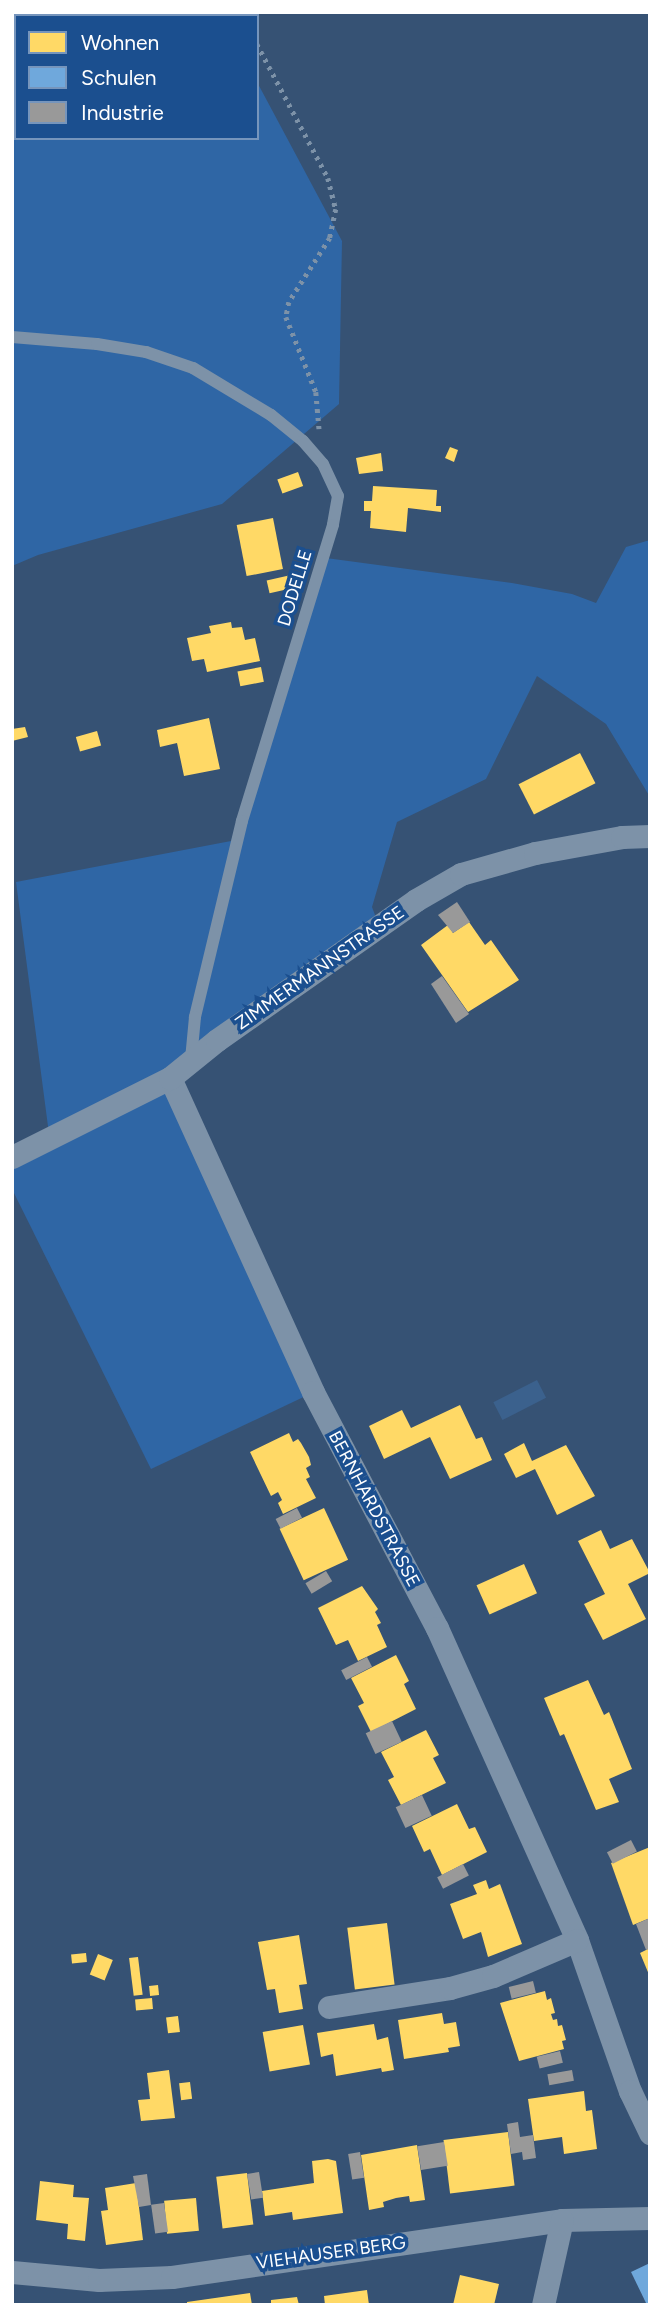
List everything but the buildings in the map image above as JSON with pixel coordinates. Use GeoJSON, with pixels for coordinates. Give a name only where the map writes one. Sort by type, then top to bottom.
{"type":"FeatureCollection","features":[{"type":"Feature","properties":{"kind":"street","name":"ZIMMERMANNSTRASSE"},"geometry":{"type":"LineString","coordinates":[[12,1157],[170,1078],[191,1059],[416,900],[461,874],[535,853],[622,837],[650,836]]}},
{"type":"Feature","properties":{"kind":"street","name":"BERNHARDSTRASSE"},"geometry":{"type":"LineString","coordinates":[[170,1078],[313,1392],[438,1628],[578,1940],[630,2091],[650,2133]]}},
{"type":"Feature","properties":{"kind":"street"},"geometry":{"type":"LineString","coordinates":[[329,2007],[450,1987],[493,1976],[578,1940]]}},
{"type":"Feature","properties":{"kind":"street","name":"VIEHAUSER BERG"},"geometry":{"type":"LineString","coordinates":[[12,2272],[99,2280],[172,2277],[562,2220],[650,2218]]}},
{"type":"Feature","properties":{"kind":"street"},"geometry":{"type":"LineString","coordinates":[[543,2305],[562,2220]]}},
{"type":"Feature","properties":{"kind":"lane","name":"DODELLE"},"geometry":{"type":"LineString","coordinates":[[12,337],[97,344],[146,352],[193,368],[271,415],[303,441],[323,464],[338,496],[333,525],[242,821],[195,1017],[191,1059]]}},
{"type":"Feature","properties":{"kind":"path"},"geometry":{"type":"LineString","coordinates":[[259,48],[328,178],[336,209],[330,238],[289,302],[286,317],[316,393],[323,464]]}},
{"type":"Feature","properties":{"kind":"shaded area"},"geometry":{"type":"Polygon","coordinates":[[[12,12],[220,12],[221,14],[14,14],[14,140],[259,140],[259,86],[342,241],[339,404],[222,504],[38,555],[12,566],[12,12]]]}},
{"type":"Feature","properties":{"kind":"shaded area"},"geometry":{"type":"Polygon","coordinates":[[[650,540],[650,797],[606,724],[537,676],[486,779],[397,822],[372,907],[378,923],[186,1059],[49,1134],[16,882],[231,841],[326,558],[512,583],[572,594],[596,603],[626,547],[650,540]]]}},
{"type":"Feature","properties":{"kind":"shaded area"},"geometry":{"type":"Polygon","coordinates":[[[170,1086],[312,1393],[151,1469],[12,1189],[12,1164],[170,1086]]]}},
{"type":"Feature","properties":{"kind":"shaded area"},"geometry":{"type":"Polygon","coordinates":[[[537,1380],[546,1398],[502,1420],[493,1402],[537,1380]]]}}]}
